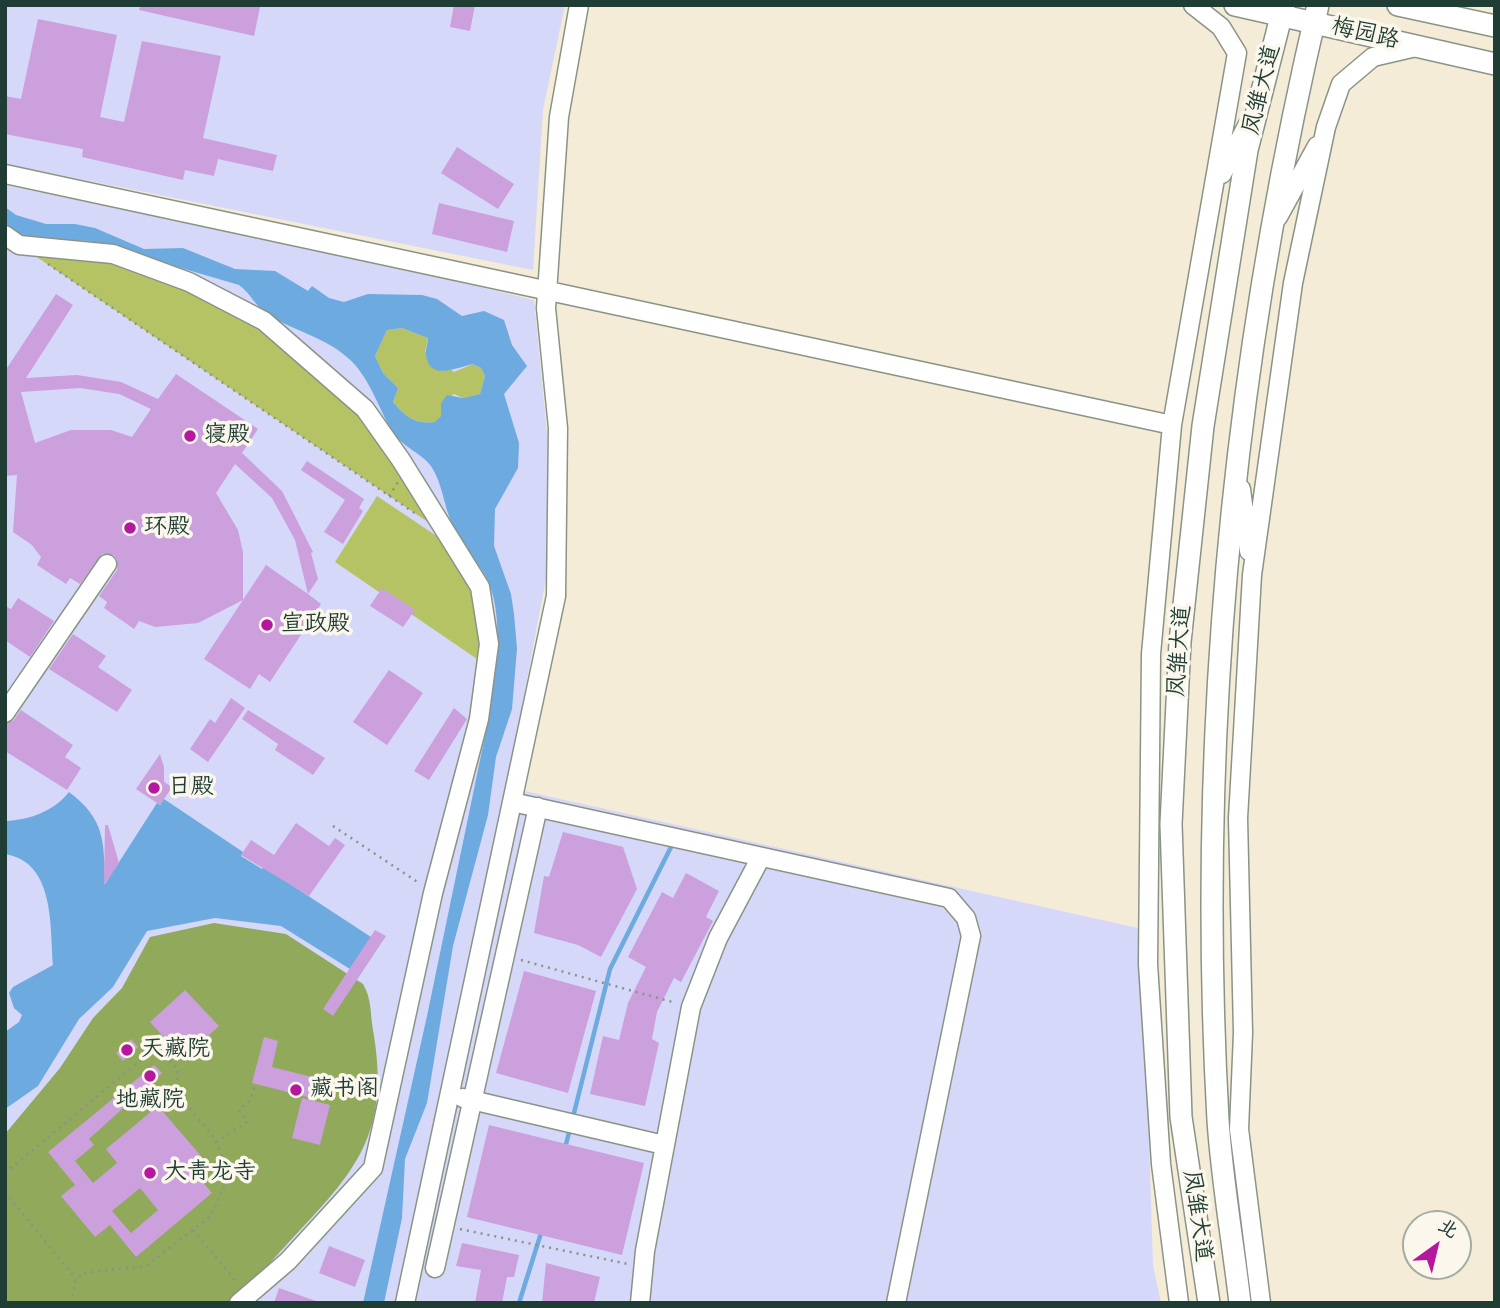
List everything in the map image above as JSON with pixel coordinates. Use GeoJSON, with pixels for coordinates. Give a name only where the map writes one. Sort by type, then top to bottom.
{"type":"FeatureCollection","features":[{"type":"Feature","properties":{"kind":"main road","name":"梅园路"},"geometry":{"type":"LineString","coordinates":[[1235,5],[1316,14],[1417,47],[1495,64]]}},
{"type":"Feature","properties":{"kind":"main road","name":"梅园路"},"geometry":{"type":"LineString","coordinates":[[1407,6],[1495,26]]}},
{"type":"Feature","properties":{"kind":"main road","name":"凤雏大道"},"geometry":{"type":"LineString","coordinates":[[1209,1303],[1181,1117],[1171,824],[1180,642],[1203,425],[1247,150],[1282,10]]}},
{"type":"Feature","properties":{"kind":"main road","name":"凤雏大道"},"geometry":{"type":"LineString","coordinates":[[1240,1303],[1218,1123],[1212,833],[1219,645],[1237,458],[1273,226],[1316,14]]}},
{"type":"Feature","properties":{"kind":"street"},"geometry":{"type":"LineString","coordinates":[[405,1303],[556,596],[558,428],[546,308],[559,117],[579,5]]}},
{"type":"Feature","properties":{"kind":"street"},"geometry":{"type":"LineString","coordinates":[[1179,1303],[1161,1164],[1148,964],[1152,654],[1172,425],[1237,53],[1221,27],[1194,5]]}},
{"type":"Feature","properties":{"kind":"street"},"geometry":{"type":"LineString","coordinates":[[1239,1129],[1243,1033],[1238,818],[1252,575],[1293,283],[1326,128],[1341,84],[1373,57],[1417,47]]}},
{"type":"Feature","properties":{"kind":"street"},"geometry":{"type":"LineString","coordinates":[[1214,189],[1259,103]]}},
{"type":"Feature","properties":{"kind":"street"},"geometry":{"type":"LineString","coordinates":[[1273,226],[1326,128]]}},
{"type":"Feature","properties":{"kind":"street"},"geometry":{"type":"LineString","coordinates":[[5,174],[548,288],[1172,425]]}},
{"type":"Feature","properties":{"kind":"street"},"geometry":{"type":"LineString","coordinates":[[12,240],[113,254],[189,282],[264,321],[365,409],[401,460],[480,587],[489,644],[479,719],[433,893],[373,1168],[288,1261],[244,1300]]}},
{"type":"Feature","properties":{"kind":"street"},"geometry":{"type":"LineString","coordinates":[[1237,458],[1252,575]]}},
{"type":"Feature","properties":{"kind":"street"},"geometry":{"type":"LineString","coordinates":[[5,713],[107,564]]}},
{"type":"Feature","properties":{"kind":"street"},"geometry":{"type":"LineString","coordinates":[[512,802],[949,898],[966,918],[971,936],[896,1303]]}},
{"type":"Feature","properties":{"kind":"street"},"geometry":{"type":"LineString","coordinates":[[435,1268],[538,807]]}},
{"type":"Feature","properties":{"kind":"street"},"geometry":{"type":"LineString","coordinates":[[640,1303],[643,1268],[664,1145],[691,1007],[718,938],[761,857]]}},
{"type":"Feature","properties":{"kind":"street"},"geometry":{"type":"LineString","coordinates":[[1215,1025],[1239,1129],[1261,1303]]}},
{"type":"Feature","properties":{"kind":"street"},"geometry":{"type":"LineString","coordinates":[[1154,1055],[1188,1165]]}},
{"type":"Feature","properties":{"kind":"street"},"geometry":{"type":"LineString","coordinates":[[449,1095],[664,1145]]}},
{"type":"Feature","properties":{"kind":"path"},"geometry":{"type":"LineString","coordinates":[[12,240],[419,517]]}},
{"type":"Feature","properties":{"kind":"path"},"geometry":{"type":"LineString","coordinates":[[333,826],[433,893]]}},
{"type":"Feature","properties":{"kind":"path"},"geometry":{"type":"LineString","coordinates":[[505,955],[691,1007]]}},
{"type":"Feature","properties":{"kind":"path"},"geometry":{"type":"LineString","coordinates":[[5,1173],[166,1039]]}},
{"type":"Feature","properties":{"kind":"path"},"geometry":{"type":"LineString","coordinates":[[71,1303],[76,1279],[83,1272],[146,1266],[211,1216],[230,1173],[216,1142],[176,1091],[177,1069],[157,1046]]}},
{"type":"Feature","properties":{"kind":"path"},"geometry":{"type":"LineString","coordinates":[[216,1142],[247,1122],[239,1110],[250,1100],[256,1084]]}},
{"type":"Feature","properties":{"kind":"path"},"geometry":{"type":"LineString","coordinates":[[5,1192],[76,1279]]}},
{"type":"Feature","properties":{"kind":"path"},"geometry":{"type":"LineString","coordinates":[[444,1226],[643,1268]]}},
{"type":"Feature","properties":{"kind":"path"},"geometry":{"type":"LineString","coordinates":[[193,1230],[244,1300]]}},
{"type":"Feature","properties":{"kind":"shaded area"},"geometry":{"type":"Polygon","coordinates":[[[5,5],[565,5],[543,110],[533,270],[5,164],[5,5]]]}},
{"type":"Feature","properties":{"kind":"shaded area"},"geometry":{"type":"Polygon","coordinates":[[[5,185],[309,246],[534,300],[556,525],[507,787],[1142,929],[1153,1265],[1161,1303],[5,1303],[5,185]]]}},
{"type":"Feature","properties":{"kind":"green space"},"geometry":{"type":"Polygon","coordinates":[[[19,245],[113,254],[264,321],[365,409],[450,537],[19,245]]]}},
{"type":"Feature","properties":{"kind":"green space"},"geometry":{"type":"Polygon","coordinates":[[[402,328],[428,338],[425,352],[454,372],[473,364],[481,368],[485,376],[480,394],[463,398],[454,394],[441,403],[441,416],[436,422],[417,421],[402,412],[393,402],[398,388],[383,373],[375,356],[387,330],[402,328]]]}},
{"type":"Feature","properties":{"kind":"green space"},"geometry":{"type":"Polygon","coordinates":[[[377,496],[450,545],[475,595],[480,661],[335,562],[377,496]]]}},
{"type":"Feature","properties":{"kind":"green space"},"geometry":{"type":"Polygon","coordinates":[[[214,923],[286,934],[363,984],[369,1001],[377,1066],[377,1097],[372,1124],[363,1148],[333,1194],[253,1282],[229,1303],[5,1303],[5,1134],[60,1068],[93,1018],[122,988],[150,937],[214,923]]]}},
{"type":"Feature","properties":{"kind":"water"},"geometry":{"type":"Polygon","coordinates":[[[5,207],[16,215],[46,224],[75,224],[95,228],[144,249],[183,248],[235,269],[275,271],[308,291],[312,286],[329,298],[344,302],[368,294],[422,295],[437,299],[462,316],[484,311],[504,320],[512,345],[527,366],[504,394],[519,443],[518,468],[495,509],[494,546],[511,594],[517,649],[512,709],[496,757],[488,815],[453,946],[427,1103],[405,1159],[402,1218],[384,1303],[363,1303],[427,1016],[491,707],[497,622],[491,589],[453,526],[431,466],[392,431],[362,374],[339,351],[268,315],[239,285],[89,241],[40,239],[19,235],[5,228],[5,207]],[[402,328],[387,330],[375,356],[383,373],[398,388],[393,402],[412,419],[429,423],[435,422],[441,416],[441,403],[447,395],[463,398],[480,394],[485,376],[481,368],[473,364],[445,371],[433,368],[426,355],[428,338],[402,328]]]}},
{"type":"Feature","properties":{"kind":"water"},"geometry":{"type":"Polygon","coordinates":[[[69,792],[90,812],[100,832],[105,884],[157,803],[160,805],[164,799],[243,852],[241,856],[262,869],[264,867],[371,937],[350,969],[281,926],[215,918],[147,931],[113,987],[79,1019],[38,1086],[5,1109],[5,1032],[19,1022],[22,1015],[14,1008],[9,993],[13,987],[53,965],[47,898],[33,869],[21,859],[5,854],[5,821],[41,813],[69,792]]]}},
{"type":"Feature","properties":{"kind":"building"},"geometry":{"type":"Polygon","coordinates":[[[140,5],[260,7],[254,36],[139,10],[140,5]]]}},
{"type":"Feature","properties":{"kind":"building"},"geometry":{"type":"Polygon","coordinates":[[[454,5],[475,5],[470,31],[450,27],[454,5]]]}},
{"type":"Feature","properties":{"kind":"building"},"geometry":{"type":"Polygon","coordinates":[[[38,19],[117,35],[100,117],[124,122],[142,41],[221,56],[203,138],[277,155],[273,171],[218,159],[214,176],[185,170],[183,180],[82,157],[83,149],[5,134],[5,96],[21,99],[38,19]]]}},
{"type":"Feature","properties":{"kind":"building"},"geometry":{"type":"Polygon","coordinates":[[[457,147],[514,184],[498,209],[441,173],[457,147]]]}},
{"type":"Feature","properties":{"kind":"building"},"geometry":{"type":"Polygon","coordinates":[[[439,203],[514,221],[507,252],[432,234],[439,203]]]}},
{"type":"Feature","properties":{"kind":"building"},"geometry":{"type":"Polygon","coordinates":[[[56,294],[73,305],[26,378],[77,375],[121,382],[158,399],[176,374],[258,429],[242,453],[282,491],[313,552],[311,553],[318,579],[308,594],[295,540],[272,498],[235,464],[216,493],[238,530],[243,552],[243,600],[198,623],[155,627],[139,621],[134,629],[104,608],[107,602],[99,596],[117,570],[114,555],[102,554],[80,584],[70,578],[66,584],[37,565],[41,557],[32,545],[13,532],[17,475],[5,476],[5,371],[56,294]],[[80,388],[21,392],[35,443],[71,430],[111,430],[132,437],[151,409],[119,394],[80,388]]]}},
{"type":"Feature","properties":{"kind":"building"},"geometry":{"type":"Polygon","coordinates":[[[307,461],[364,499],[359,508],[363,511],[343,544],[324,532],[345,500],[301,470],[307,461]]]}},
{"type":"Feature","properties":{"kind":"building"},"geometry":{"type":"Polygon","coordinates":[[[266,565],[321,604],[270,682],[259,674],[250,689],[204,659],[266,565]]]}},
{"type":"Feature","properties":{"kind":"building"},"geometry":{"type":"Polygon","coordinates":[[[382,588],[415,610],[403,627],[370,606],[382,588]]]}},
{"type":"Feature","properties":{"kind":"building"},"geometry":{"type":"Polygon","coordinates":[[[18,598],[54,621],[30,657],[5,640],[5,606],[11,609],[18,598]]]}},
{"type":"Feature","properties":{"kind":"building"},"geometry":{"type":"Polygon","coordinates":[[[73,634],[106,656],[98,667],[132,690],[117,712],[49,669],[73,634]]]}},
{"type":"Feature","properties":{"kind":"building"},"geometry":{"type":"Polygon","coordinates":[[[389,670],[423,693],[387,745],[353,722],[389,670]]]}},
{"type":"Feature","properties":{"kind":"building"},"geometry":{"type":"Polygon","coordinates":[[[231,698],[245,708],[208,762],[190,749],[210,719],[215,723],[231,698]]]}},
{"type":"Feature","properties":{"kind":"building"},"geometry":{"type":"Polygon","coordinates":[[[454,708],[467,719],[429,780],[414,771],[454,708]]]}},
{"type":"Feature","properties":{"kind":"building"},"geometry":{"type":"Polygon","coordinates":[[[21,710],[73,745],[65,757],[81,768],[67,790],[5,751],[5,724],[14,720],[21,710]]]}},
{"type":"Feature","properties":{"kind":"building"},"geometry":{"type":"Polygon","coordinates":[[[248,710],[325,758],[313,775],[275,750],[278,744],[242,719],[248,710]]]}},
{"type":"Feature","properties":{"kind":"building","name":"日殿"},"geometry":{"type":"Polygon","coordinates":[[[160,754],[164,767],[164,782],[172,787],[160,805],[136,789],[160,754]]]}},
{"type":"Feature","properties":{"kind":"building"},"geometry":{"type":"Polygon","coordinates":[[[296,823],[329,846],[335,838],[345,845],[309,896],[241,855],[251,840],[274,855],[296,823]]]}},
{"type":"Feature","properties":{"kind":"building"},"geometry":{"type":"Polygon","coordinates":[[[105,825],[108,825],[119,863],[104,885],[105,825]]]}},
{"type":"Feature","properties":{"kind":"building"},"geometry":{"type":"Polygon","coordinates":[[[563,832],[623,847],[637,889],[601,957],[578,945],[534,933],[544,876],[549,877],[563,832]]]}},
{"type":"Feature","properties":{"kind":"building"},"geometry":{"type":"Polygon","coordinates":[[[686,873],[719,891],[706,917],[713,921],[681,982],[674,978],[657,1012],[652,1039],[659,1043],[645,1106],[590,1094],[603,1036],[619,1040],[628,1003],[646,967],[628,957],[662,892],[673,898],[686,873]]]}},
{"type":"Feature","properties":{"kind":"building"},"geometry":{"type":"Polygon","coordinates":[[[375,930],[386,936],[333,1016],[323,1009],[375,930]]]}},
{"type":"Feature","properties":{"kind":"building"},"geometry":{"type":"Polygon","coordinates":[[[524,971],[596,991],[568,1093],[496,1073],[524,971]]]}},
{"type":"Feature","properties":{"kind":"building"},"geometry":{"type":"Polygon","coordinates":[[[185,990],[219,1026],[183,1059],[150,1022],[185,990]]]}},
{"type":"Feature","properties":{"kind":"building"},"geometry":{"type":"Polygon","coordinates":[[[264,1037],[278,1041],[272,1067],[316,1078],[311,1098],[252,1083],[264,1037]]]}},
{"type":"Feature","properties":{"kind":"building","name":"天藏院"},"geometry":{"type":"Polygon","coordinates":[[[131,1039],[138,1047],[123,1061],[116,1053],[131,1039]]]}},
{"type":"Feature","properties":{"kind":"building","name":"大青龙寺"},"geometry":{"type":"Polygon","coordinates":[[[154,1065],[162,1073],[89,1139],[94,1145],[75,1161],[93,1183],[117,1163],[106,1149],[158,1106],[201,1156],[189,1166],[212,1193],[136,1257],[110,1225],[95,1237],[61,1196],[75,1185],[48,1152],[154,1065]],[[140,1188],[112,1211],[131,1233],[158,1210],[140,1188]]]}},
{"type":"Feature","properties":{"kind":"building"},"geometry":{"type":"Polygon","coordinates":[[[302,1098],[330,1105],[320,1145],[292,1138],[302,1098]]]}},
{"type":"Feature","properties":{"kind":"building"},"geometry":{"type":"Polygon","coordinates":[[[489,1125],[644,1163],[622,1255],[467,1217],[489,1125]]]}},
{"type":"Feature","properties":{"kind":"building"},"geometry":{"type":"Polygon","coordinates":[[[462,1243],[519,1255],[514,1277],[507,1277],[502,1303],[475,1303],[481,1270],[456,1266],[462,1243]]]}},
{"type":"Feature","properties":{"kind":"building"},"geometry":{"type":"Polygon","coordinates":[[[329,1246],[365,1260],[355,1287],[319,1273],[329,1246]]]}},
{"type":"Feature","properties":{"kind":"building"},"geometry":{"type":"Polygon","coordinates":[[[546,1263],[600,1277],[594,1303],[542,1303],[546,1263]]]}},
{"type":"Feature","properties":{"kind":"building"},"geometry":{"type":"Polygon","coordinates":[[[279,1288],[316,1301],[274,1303],[279,1288]]]}},
{"type":"Feature","properties":{"kind":"waterway"},"geometry":{"type":"LineString","coordinates":[[572,1121],[610,969],[673,843]]}},
{"type":"Feature","properties":{"kind":"waterway"},"geometry":{"type":"LineString","coordinates":[[565,1148],[570,1129]]}},
{"type":"Feature","properties":{"kind":"waterway"},"geometry":{"type":"LineString","coordinates":[[519,1303],[542,1230]]}},
{"type":"Feature","properties":{"kind":"place","name":"寝殿"},"geometry":{"type":"Point","coordinates":[190,436]}},
{"type":"Feature","properties":{"kind":"place","name":"环殿"},"geometry":{"type":"Point","coordinates":[130,528]}},
{"type":"Feature","properties":{"kind":"place","name":"宣政殿"},"geometry":{"type":"Point","coordinates":[267,625]}},
{"type":"Feature","properties":{"kind":"place","name":"日殿"},"geometry":{"type":"Point","coordinates":[154,788]}},
{"type":"Feature","properties":{"kind":"place","name":"天藏院"},"geometry":{"type":"Point","coordinates":[127,1050]}},
{"type":"Feature","properties":{"kind":"place","name":"地藏院"},"geometry":{"type":"Point","coordinates":[150,1076]}},
{"type":"Feature","properties":{"kind":"place","name":"藏书阁"},"geometry":{"type":"Point","coordinates":[296,1090]}},
{"type":"Feature","properties":{"kind":"place","name":"大青龙寺"},"geometry":{"type":"Point","coordinates":[150,1173]}}]}
